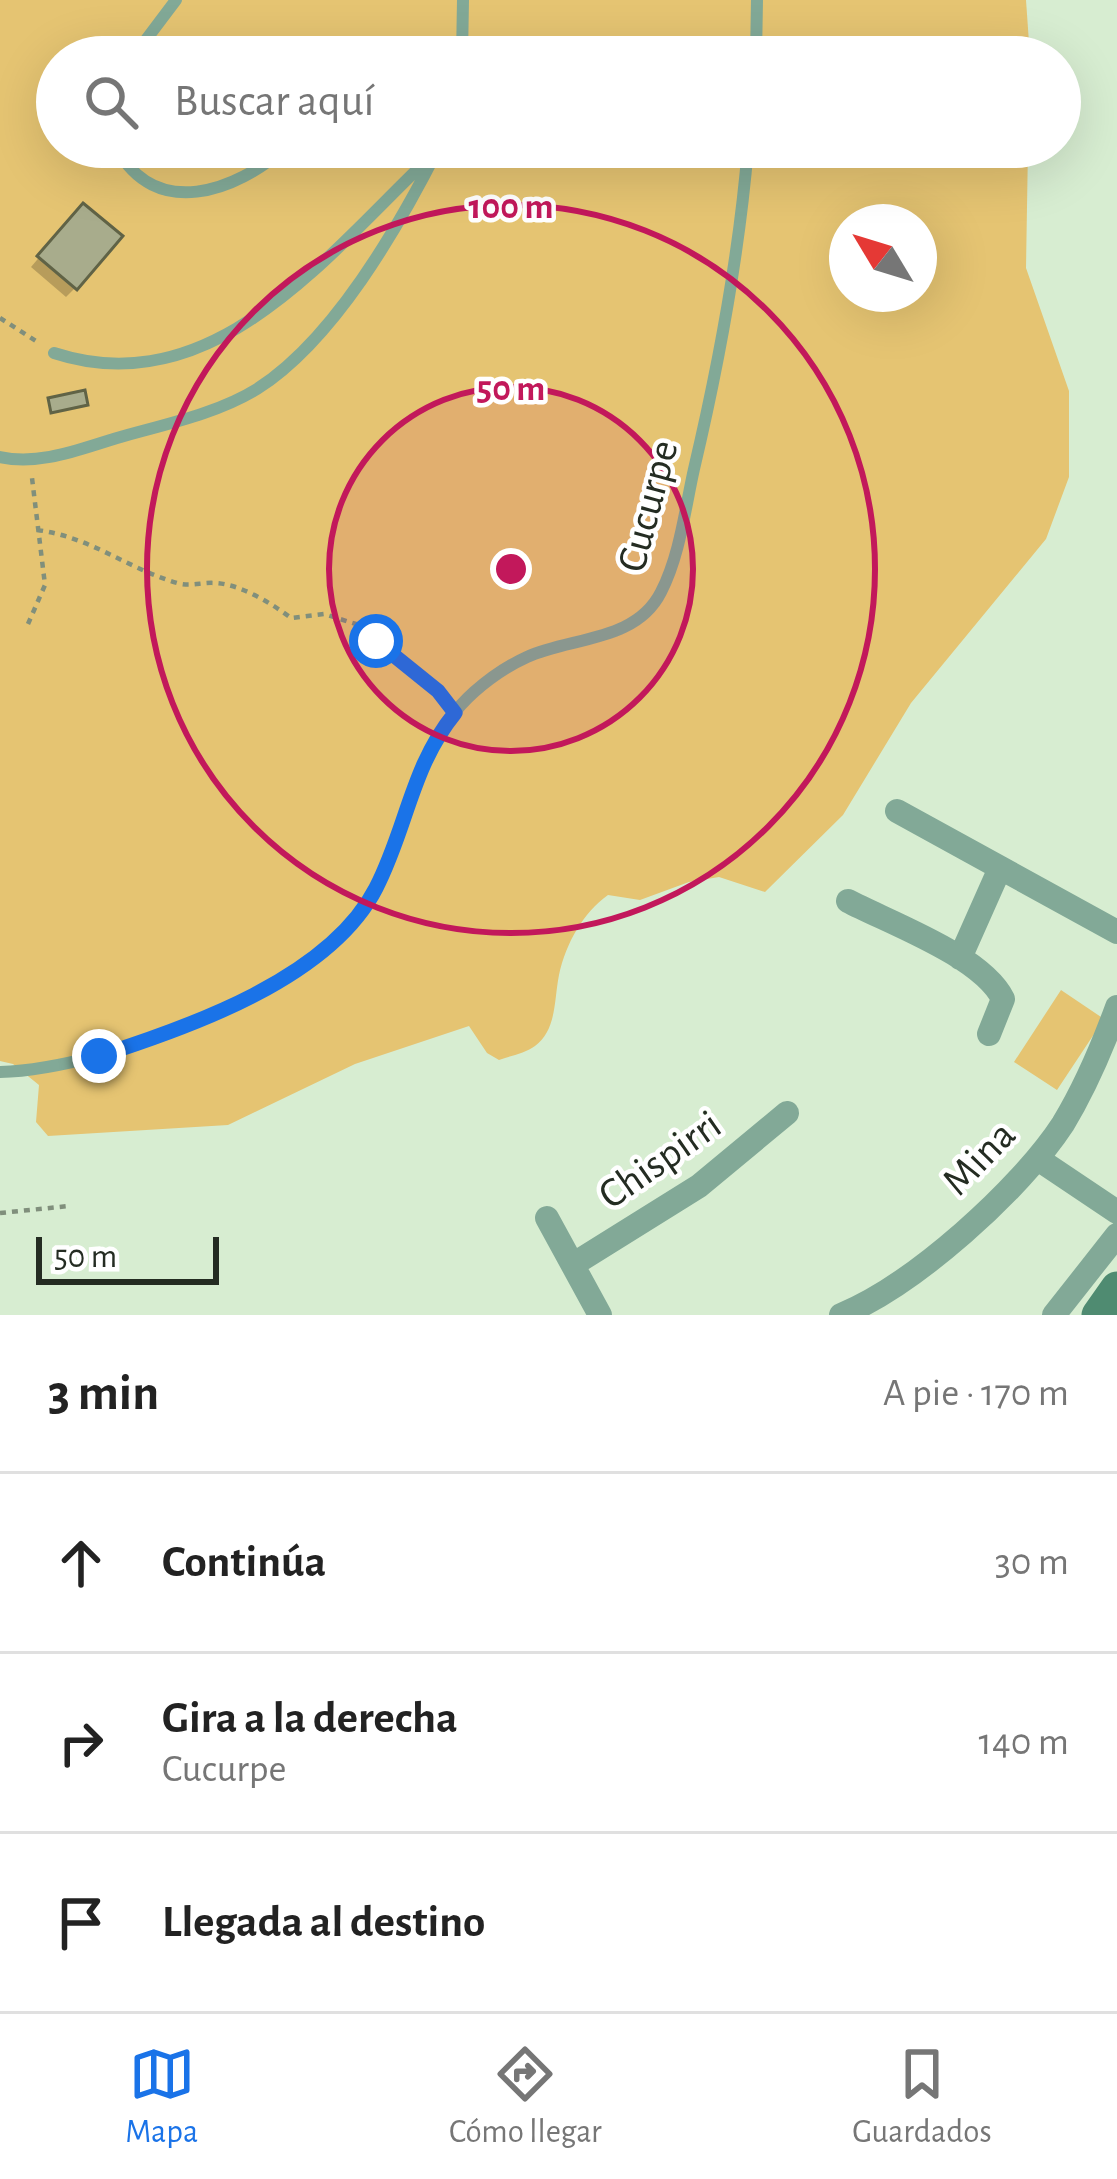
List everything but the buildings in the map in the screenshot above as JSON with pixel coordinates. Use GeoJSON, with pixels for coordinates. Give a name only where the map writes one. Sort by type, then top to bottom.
{"type":"FeatureCollection","features":[{"type":"Feature","properties":{"kind":"main road"},"geometry":{"type":"LineString","coordinates":[[1098,1315],[1117,1288]]}},
{"type":"Feature","properties":{"kind":"street"},"geometry":{"type":"LineString","coordinates":[[897,811],[1117,932]]}},
{"type":"Feature","properties":{"kind":"street"},"geometry":{"type":"LineString","coordinates":[[960,958],[1000,868]]}},
{"type":"Feature","properties":{"kind":"street"},"geometry":{"type":"LineString","coordinates":[[848,901],[960,958],[988,980],[1003,999],[988,1034]]}},
{"type":"Feature","properties":{"kind":"street","name":"Mina"},"geometry":{"type":"LineString","coordinates":[[841,1315],[904,1280],[1038,1159],[1098,1060],[1117,1007]]}},
{"type":"Feature","properties":{"kind":"street","name":"Chispirri"},"geometry":{"type":"LineString","coordinates":[[574,1264],[699,1186],[787,1113]]}},
{"type":"Feature","properties":{"kind":"street"},"geometry":{"type":"LineString","coordinates":[[1038,1159],[1117,1212]]}},
{"type":"Feature","properties":{"kind":"street"},"geometry":{"type":"LineString","coordinates":[[547,1218],[600,1315]]}},
{"type":"Feature","properties":{"kind":"street"},"geometry":{"type":"LineString","coordinates":[[1054,1315],[1117,1235]]}},
{"type":"Feature","properties":{"kind":"lane"},"geometry":{"type":"LineString","coordinates":[[149,36],[176,0]]}},
{"type":"Feature","properties":{"kind":"lane"},"geometry":{"type":"LineString","coordinates":[[462,36],[463,0]]}},
{"type":"Feature","properties":{"kind":"lane"},"geometry":{"type":"LineString","coordinates":[[756,36],[757,0]]}},
{"type":"Feature","properties":{"kind":"lane"},"geometry":{"type":"LineString","coordinates":[[130,168],[153,186],[198,192],[245,177],[257,168]]}},
{"type":"Feature","properties":{"kind":"lane"},"geometry":{"type":"LineString","coordinates":[[54,352],[81,362],[144,361],[215,341],[253,322],[283,300],[418,168]]}},
{"type":"Feature","properties":{"kind":"lane"},"geometry":{"type":"LineString","coordinates":[[0,457],[47,458],[170,423],[255,390],[316,337],[358,282],[426,168]]}},
{"type":"Feature","properties":{"kind":"lane","name":"Cucurpe"},"geometry":{"type":"LineString","coordinates":[[0,1072],[71,1065],[196,1021],[299,968],[334,941],[378,886],[418,770],[455,713],[500,671],[530,655],[617,631],[640,618],[659,596],[675,550],[722,348],[745,168]]}},
{"type":"Feature","properties":{"kind":"path"},"geometry":{"type":"LineString","coordinates":[[0,318],[54,352]]}},
{"type":"Feature","properties":{"kind":"path"},"geometry":{"type":"LineString","coordinates":[[28,458],[45,585],[28,624]]}},
{"type":"Feature","properties":{"kind":"path"},"geometry":{"type":"LineString","coordinates":[[37,530],[72,534],[143,571],[183,585],[218,582],[273,604],[291,618],[324,614],[356,624],[438,691],[455,713]]}},
{"type":"Feature","properties":{"kind":"path"},"geometry":{"type":"LineString","coordinates":[[0,1213],[69,1206]]}},
{"type":"Feature","properties":{"kind":"shaded area"},"geometry":{"type":"Polygon","coordinates":[[[0,0],[1026,0],[1029,36],[36,36],[36,168],[1028,168],[1026,268],[1069,391],[1069,477],[1046,539],[911,703],[843,815],[765,892],[719,877],[640,900],[608,895],[571,940],[547,1032],[531,1048],[499,1060],[487,1053],[469,1026],[355,1064],[228,1125],[48,1136],[36,1122],[39,1085],[13,1064],[0,1061],[0,0]]]}},
{"type":"Feature","properties":{"kind":"shaded area"},"geometry":{"type":"Polygon","coordinates":[[[1061,990],[1104,1019],[1057,1090],[1014,1062],[1061,990]]]}},
{"type":"Feature","properties":{"kind":"route"},"geometry":{"type":"LineString","coordinates":[[99,1056],[196,1021],[258,991],[299,968],[360,914],[378,886],[418,770],[455,713],[438,691],[376,641]]}}]}
